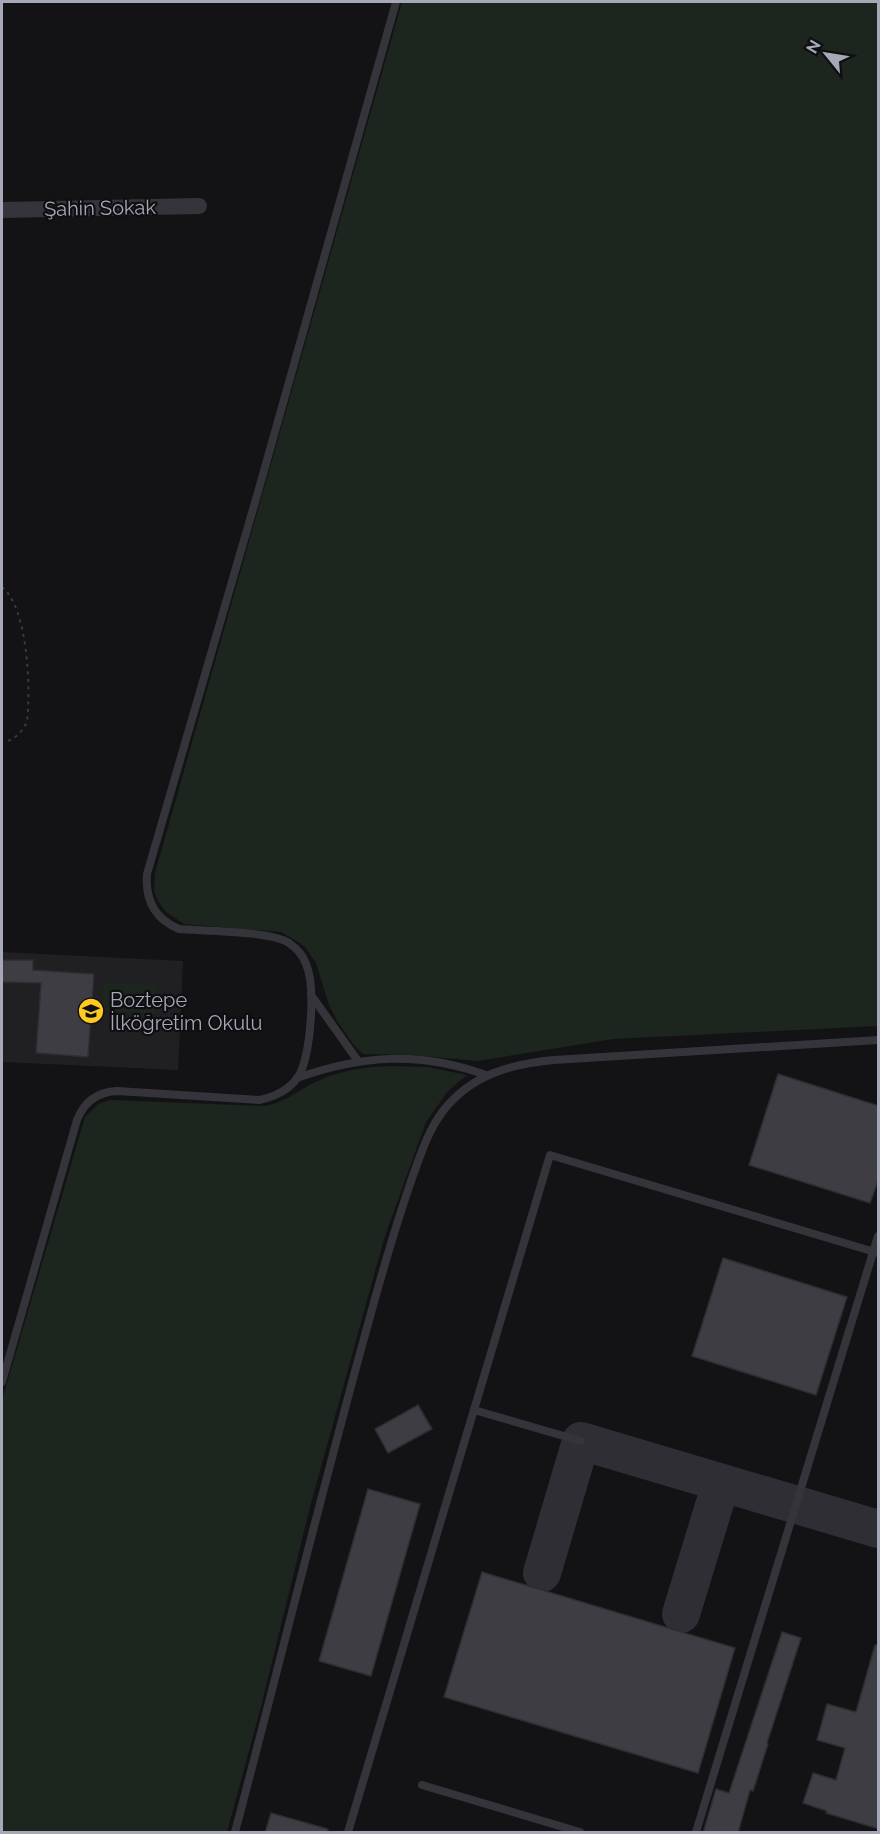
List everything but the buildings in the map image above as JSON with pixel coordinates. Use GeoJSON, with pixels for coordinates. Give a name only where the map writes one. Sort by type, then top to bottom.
{"type":"FeatureCollection","features":[{"type":"Feature","properties":{"kind":"street","name":"Şahin Sokak"},"geometry":{"type":"LineString","coordinates":[[2,210],[200,207]]}},
{"type":"Feature","properties":{"kind":"lane"},"geometry":{"type":"LineString","coordinates":[[2,1382],[77,1120],[86,1104],[100,1094],[117,1091],[259,1100],[284,1091],[297,1078],[303,1066],[308,1043],[311,994],[306,963],[296,948],[289,942],[274,936],[173,927],[161,919],[150,902],[146,885],[147,874],[258,492],[396,2]]}},
{"type":"Feature","properties":{"kind":"lane"},"geometry":{"type":"LineString","coordinates":[[311,994],[358,1061]]}},
{"type":"Feature","properties":{"kind":"lane"},"geometry":{"type":"LineString","coordinates":[[235,1833],[328,1468],[394,1229],[426,1141],[443,1112],[460,1093],[486,1075],[507,1068],[546,1061],[879,1040]]}},
{"type":"Feature","properties":{"kind":"lane"},"geometry":{"type":"LineString","coordinates":[[297,1078],[335,1066],[383,1059],[425,1061],[455,1066],[486,1075]]}},
{"type":"Feature","properties":{"kind":"lane"},"geometry":{"type":"LineString","coordinates":[[348,1833],[549,1155],[876,1252]]}},
{"type":"Feature","properties":{"kind":"lane"},"geometry":{"type":"LineString","coordinates":[[696,1833],[876,1252],[879,1236]]}},
{"type":"Feature","properties":{"kind":"lane"},"geometry":{"type":"LineString","coordinates":[[474,1410],[581,1441]]}},
{"type":"Feature","properties":{"kind":"lane"},"geometry":{"type":"LineString","coordinates":[[422,1785],[580,1833]]}},
{"type":"Feature","properties":{"kind":"path"},"geometry":{"type":"LineString","coordinates":[[2,587],[9,593],[18,612],[28,668],[27,721],[18,736],[8,741]]}},
{"type":"Feature","properties":{"kind":"shaded area"},"geometry":{"type":"Polygon","coordinates":[[[402,2],[878,2],[878,1026],[613,1039],[477,1061],[413,1055],[363,1054],[337,1021],[329,1005],[316,963],[300,943],[281,932],[184,924],[166,912],[158,901],[154,891],[155,873],[402,2]]]}},
{"type":"Feature","properties":{"kind":"shaded area","name":"Boztepe İlköğretim Okulu"},"geometry":{"type":"Polygon","coordinates":[[[2,952],[183,961],[178,1070],[2,1062],[2,952]]]}},
{"type":"Feature","properties":{"kind":"shaded area"},"geometry":{"type":"Polygon","coordinates":[[[103,982],[156,985],[155,1014],[101,1011],[103,982]]]}},
{"type":"Feature","properties":{"kind":"shaded area"},"geometry":{"type":"Polygon","coordinates":[[[389,1066],[428,1067],[467,1075],[448,1091],[426,1122],[384,1239],[310,1507],[262,1703],[227,1832],[2,1832],[2,1400],[85,1117],[98,1104],[110,1100],[265,1106],[281,1101],[313,1083],[345,1071],[389,1066]]]}},
{"type":"Feature","properties":{"kind":"taxiway"},"geometry":{"type":"LineString","coordinates":[[542,1573],[581,1441],[878,1529]]}},
{"type":"Feature","properties":{"kind":"taxiway"},"geometry":{"type":"LineString","coordinates":[[681,1614],[721,1483]]}},
{"type":"Feature","properties":{"kind":"place","name":"Boztepe İlköğretim Okulu"},"geometry":{"type":"Point","coordinates":[91,1011]}}]}
